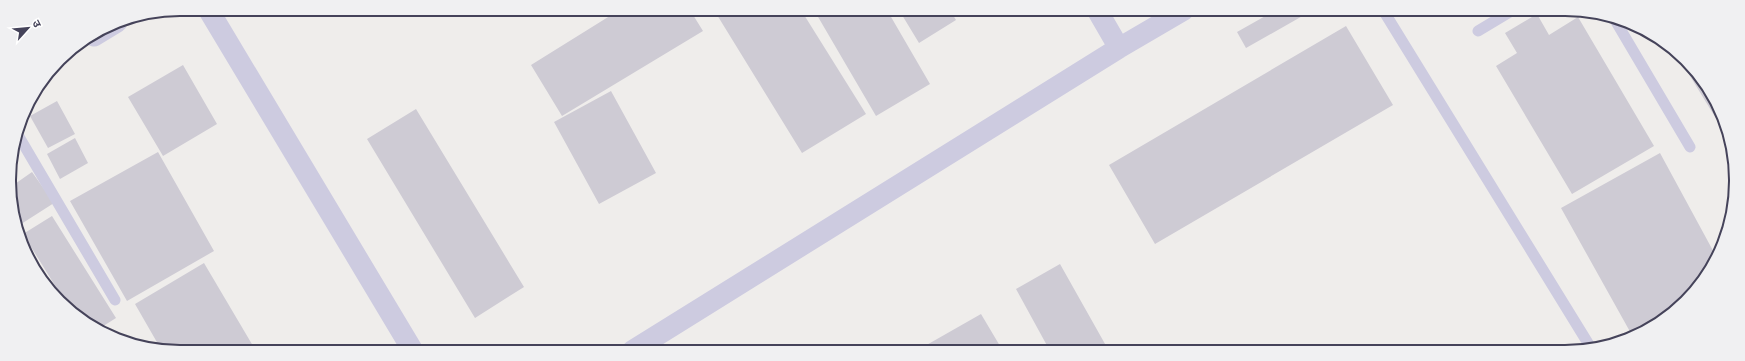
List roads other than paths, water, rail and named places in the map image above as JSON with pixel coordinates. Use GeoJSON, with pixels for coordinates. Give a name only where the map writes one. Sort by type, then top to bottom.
{"type":"FeatureCollection","features":[{"type":"Feature","properties":{"kind":"street"},"geometry":{"type":"LineString","coordinates":[[212,16],[409,345]]}},
{"type":"Feature","properties":{"kind":"street"},"geometry":{"type":"LineString","coordinates":[[1100,16],[1119,48]]}},
{"type":"Feature","properties":{"kind":"street"},"geometry":{"type":"LineString","coordinates":[[642,345],[1119,48],[1174,16]]}},
{"type":"Feature","properties":{"kind":"lane"},"geometry":{"type":"LineString","coordinates":[[1386,16],[1588,344]]}},
{"type":"Feature","properties":{"kind":"lane"},"geometry":{"type":"LineString","coordinates":[[1478,31],[1503,16]]}},
{"type":"Feature","properties":{"kind":"lane"},"geometry":{"type":"LineString","coordinates":[[1617,25],[1690,147]]}},
{"type":"Feature","properties":{"kind":"lane"},"geometry":{"type":"LineString","coordinates":[[21,140],[115,300]]}}]}
